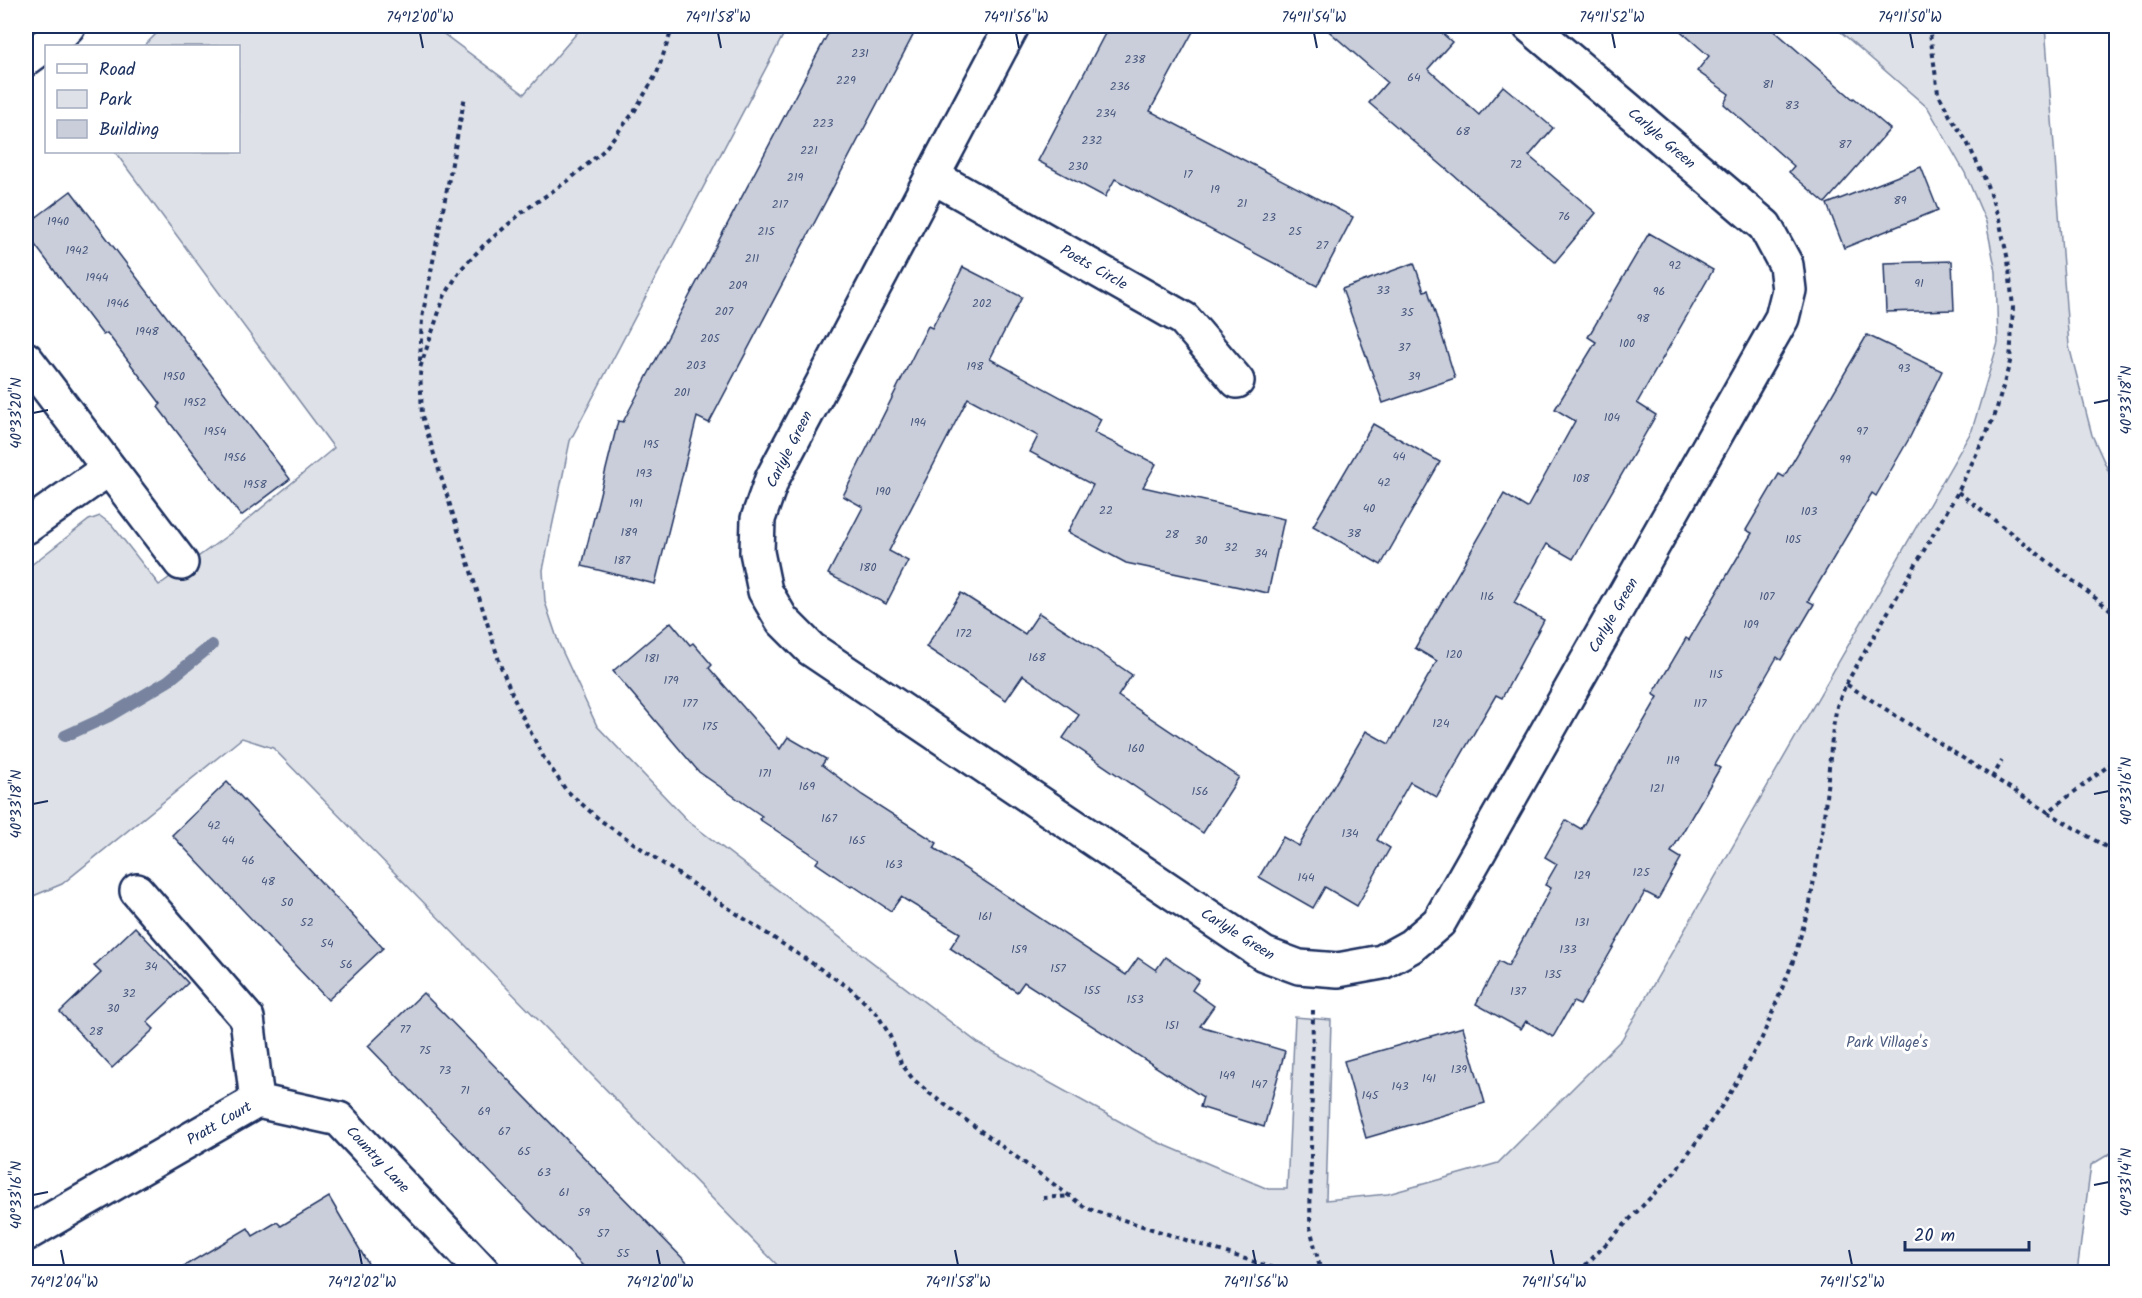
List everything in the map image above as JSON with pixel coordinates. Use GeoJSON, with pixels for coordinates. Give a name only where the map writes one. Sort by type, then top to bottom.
{"type":"FeatureCollection","features":[{"type":"Feature","properties":{"kind":"street"},"geometry":{"type":"LineString","coordinates":[[45,45],[68,26]]}},
{"type":"Feature","properties":{"kind":"street","name":"Carlyle Green"},"geometry":{"type":"LineString","coordinates":[[1012,26],[772,479],[758,519],[757,552],[765,591],[782,620],[811,649],[1264,954],[1299,967],[1338,970],[1382,962],[1411,946],[1439,922],[1782,318],[1789,290],[1786,265],[1765,226],[1530,26]]}},
{"type":"Feature","properties":{"kind":"street"},"geometry":{"type":"LineString","coordinates":[[26,59],[45,45]]}},
{"type":"Feature","properties":{"kind":"street","name":"Poets Circle"},"geometry":{"type":"LineString","coordinates":[[932,176],[1184,319],[1237,381]]}},
{"type":"Feature","properties":{"kind":"street"},"geometry":{"type":"LineString","coordinates":[[26,359],[181,564]]}},
{"type":"Feature","properties":{"kind":"street"},"geometry":{"type":"LineString","coordinates":[[26,527],[108,469]]}},
{"type":"Feature","properties":{"kind":"street","name":"Pratt Court"},"geometry":{"type":"LineString","coordinates":[[26,1234],[257,1101],[247,1018],[137,891]]}},
{"type":"Feature","properties":{"kind":"street","name":"Country Lane"},"geometry":{"type":"LineString","coordinates":[[257,1101],[339,1119],[472,1269]]}},
{"type":"Feature","properties":{"kind":"path"},"geometry":{"type":"LineString","coordinates":[[420,368],[444,297],[461,269],[483,246],[525,210],[569,180],[603,151],[634,112],[657,73],[673,26]]}},
{"type":"Feature","properties":{"kind":"path"},"geometry":{"type":"LineString","coordinates":[[1578,1272],[1675,1172],[1726,1100],[1762,1038],[1794,960],[1810,903],[1823,827],[1837,706],[1846,684],[1958,492],[1995,416],[2010,362],[2013,307],[2008,261],[1999,219],[1975,159],[1938,93],[1929,26]]}},
{"type":"Feature","properties":{"kind":"path"},"geometry":{"type":"LineString","coordinates":[[465,96],[422,318],[420,368],[422,416],[501,667],[518,708],[544,758],[566,790],[609,826],[851,990],[877,1014],[912,1078],[929,1093],[1086,1208],[1287,1272]]}},
{"type":"Feature","properties":{"kind":"path"},"geometry":{"type":"LineString","coordinates":[[1958,492],[2116,614]]}},
{"type":"Feature","properties":{"kind":"path"},"geometry":{"type":"LineString","coordinates":[[1846,684],[1992,778],[2116,853]]}},
{"type":"Feature","properties":{"kind":"path"},"geometry":{"type":"LineString","coordinates":[[2048,812],[2116,760]]}},
{"type":"Feature","properties":{"kind":"path"},"geometry":{"type":"LineString","coordinates":[[1992,778],[2002,761]]}},
{"type":"Feature","properties":{"kind":"path"},"geometry":{"type":"LineString","coordinates":[[1313,1010],[1310,1227],[1321,1272]]}},
{"type":"Feature","properties":{"kind":"path"},"geometry":{"type":"LineString","coordinates":[[1043,1198],[1071,1196]]}},
{"type":"Feature","properties":{"kind":"green space","name":"Park Village's"},"geometry":{"type":"Polygon","coordinates":[[[164,26],[433,26],[524,94],[583,26],[788,26],[570,441],[543,570],[545,602],[559,644],[597,726],[689,822],[978,1043],[1155,1141],[1268,1189],[1287,1189],[1295,1017],[1331,1020],[1326,1200],[1388,1194],[1498,1163],[1622,1039],[1972,430],[1998,343],[1996,272],[1986,222],[1965,173],[1928,108],[1834,26],[2045,26],[2069,346],[2092,435],[2116,488],[2116,1150],[2091,1165],[2077,1272],[784,1272],[273,748],[242,738],[62,884],[26,899],[26,569],[89,520],[100,516],[112,525],[159,585],[235,530],[334,448],[116,153],[240,153],[240,45],[145,45],[164,26]]]}},
{"type":"Feature","properties":{"kind":"building"},"geometry":{"type":"Polygon","coordinates":[[[832,26],[918,26],[709,423],[697,417],[655,584],[582,566],[618,421],[623,422],[832,26]]]}},
{"type":"Feature","properties":{"kind":"building"},"geometry":{"type":"Polygon","coordinates":[[[1109,26],[1196,26],[1150,111],[1353,217],[1317,286],[1115,179],[1105,197],[1038,161],[1109,26]]]}},
{"type":"Feature","properties":{"kind":"building"},"geometry":{"type":"Polygon","coordinates":[[[1323,26],[1434,26],[1452,42],[1428,69],[1479,115],[1503,86],[1553,128],[1529,156],[1596,213],[1555,262],[1369,103],[1387,82],[1323,26]]]}},
{"type":"Feature","properties":{"kind":"building"},"geometry":{"type":"Polygon","coordinates":[[[1675,26],[1769,26],[1890,129],[1825,203],[1789,172],[1794,166],[1724,104],[1729,94],[1697,71],[1709,56],[1675,26]]]}},
{"type":"Feature","properties":{"kind":"building"},"geometry":{"type":"Polygon","coordinates":[[[1921,167],[1938,210],[1844,248],[1827,204],[1921,167]]]}},
{"type":"Feature","properties":{"kind":"building"},"geometry":{"type":"Polygon","coordinates":[[[71,191],[290,479],[241,516],[158,407],[161,404],[107,333],[103,335],[26,233],[26,225],[71,191]]]}},
{"type":"Feature","properties":{"kind":"building"},"geometry":{"type":"Polygon","coordinates":[[[1649,233],[1713,270],[1637,403],[1656,415],[1573,559],[1547,544],[1514,603],[1544,620],[1502,698],[1496,695],[1437,797],[1410,782],[1377,840],[1390,848],[1357,906],[1325,887],[1313,908],[1259,877],[1283,837],[1299,846],[1366,731],[1389,744],[1437,661],[1415,648],[1504,494],[1527,508],[1575,421],[1555,409],[1596,342],[1588,337],[1649,233]]]}},
{"type":"Feature","properties":{"kind":"building"},"geometry":{"type":"Polygon","coordinates":[[[1952,261],[1954,310],[1886,312],[1884,263],[1952,261]]]}},
{"type":"Feature","properties":{"kind":"building"},"geometry":{"type":"Polygon","coordinates":[[[1414,263],[1424,291],[1428,290],[1455,378],[1383,403],[1342,289],[1414,263]]]}},
{"type":"Feature","properties":{"kind":"building"},"geometry":{"type":"Polygon","coordinates":[[[963,267],[1022,297],[990,359],[1101,419],[1094,433],[1156,464],[1143,487],[1284,519],[1268,593],[1126,563],[1068,532],[1093,485],[1030,452],[1038,436],[968,398],[889,551],[908,561],[886,604],[828,574],[863,507],[843,496],[928,326],[932,328],[963,267]]]}},
{"type":"Feature","properties":{"kind":"building"},"geometry":{"type":"Polygon","coordinates":[[[1867,335],[1942,371],[1910,437],[1876,496],[1872,493],[1808,601],[1814,604],[1781,660],[1777,657],[1715,765],[1720,768],[1671,852],[1681,858],[1658,899],[1645,892],[1580,1005],[1573,1002],[1553,1037],[1526,1021],[1521,1029],[1476,1004],[1499,961],[1508,966],[1551,888],[1545,885],[1557,864],[1545,857],[1566,820],[1581,829],[1658,697],[1653,694],[1686,638],[1689,640],[1752,533],[1746,530],[1779,474],[1784,477],[1867,335]]]}},
{"type":"Feature","properties":{"kind":"building"},"geometry":{"type":"Polygon","coordinates":[[[1373,424],[1440,462],[1381,565],[1313,526],[1373,424]]]}},
{"type":"Feature","properties":{"kind":"building"},"geometry":{"type":"Polygon","coordinates":[[[961,593],[1025,634],[1039,613],[1093,648],[1132,675],[1118,696],[1239,777],[1203,833],[1063,738],[1079,715],[1023,675],[1006,700],[926,647],[961,593]]]}},
{"type":"Feature","properties":{"kind":"building"},"geometry":{"type":"Polygon","coordinates":[[[671,622],[690,645],[693,643],[712,665],[709,668],[780,749],[788,737],[826,759],[822,765],[862,795],[937,843],[934,848],[1126,975],[1138,958],[1156,970],[1165,957],[1199,980],[1192,990],[1214,1006],[1200,1026],[1285,1051],[1264,1127],[1200,1107],[1203,1097],[1024,982],[1017,992],[950,948],[960,933],[901,897],[891,911],[852,885],[851,887],[816,863],[819,859],[759,819],[762,816],[699,772],[613,671],[671,622]]]}},
{"type":"Feature","properties":{"kind":"building"},"geometry":{"type":"Polygon","coordinates":[[[227,782],[383,948],[328,1000],[172,835],[227,782]]]}},
{"type":"Feature","properties":{"kind":"building"},"geometry":{"type":"Polygon","coordinates":[[[135,927],[188,983],[147,1022],[154,1029],[112,1068],[60,1012],[101,973],[94,966],[135,927]]]}},
{"type":"Feature","properties":{"kind":"building"},"geometry":{"type":"Polygon","coordinates":[[[423,993],[696,1272],[589,1272],[526,1209],[368,1046],[423,993]]]}},
{"type":"Feature","properties":{"kind":"building"},"geometry":{"type":"Polygon","coordinates":[[[1463,1027],[1485,1103],[1366,1138],[1344,1061],[1463,1027]]]}},
{"type":"Feature","properties":{"kind":"building"},"geometry":{"type":"Polygon","coordinates":[[[329,1197],[373,1272],[174,1272],[248,1228],[253,1236],[277,1222],[281,1226],[329,1197]]]}},
{"type":"Feature","properties":{"kind":"waterway"},"geometry":{"type":"LineString","coordinates":[[65,736],[109,716],[168,681],[212,645]]}}]}
